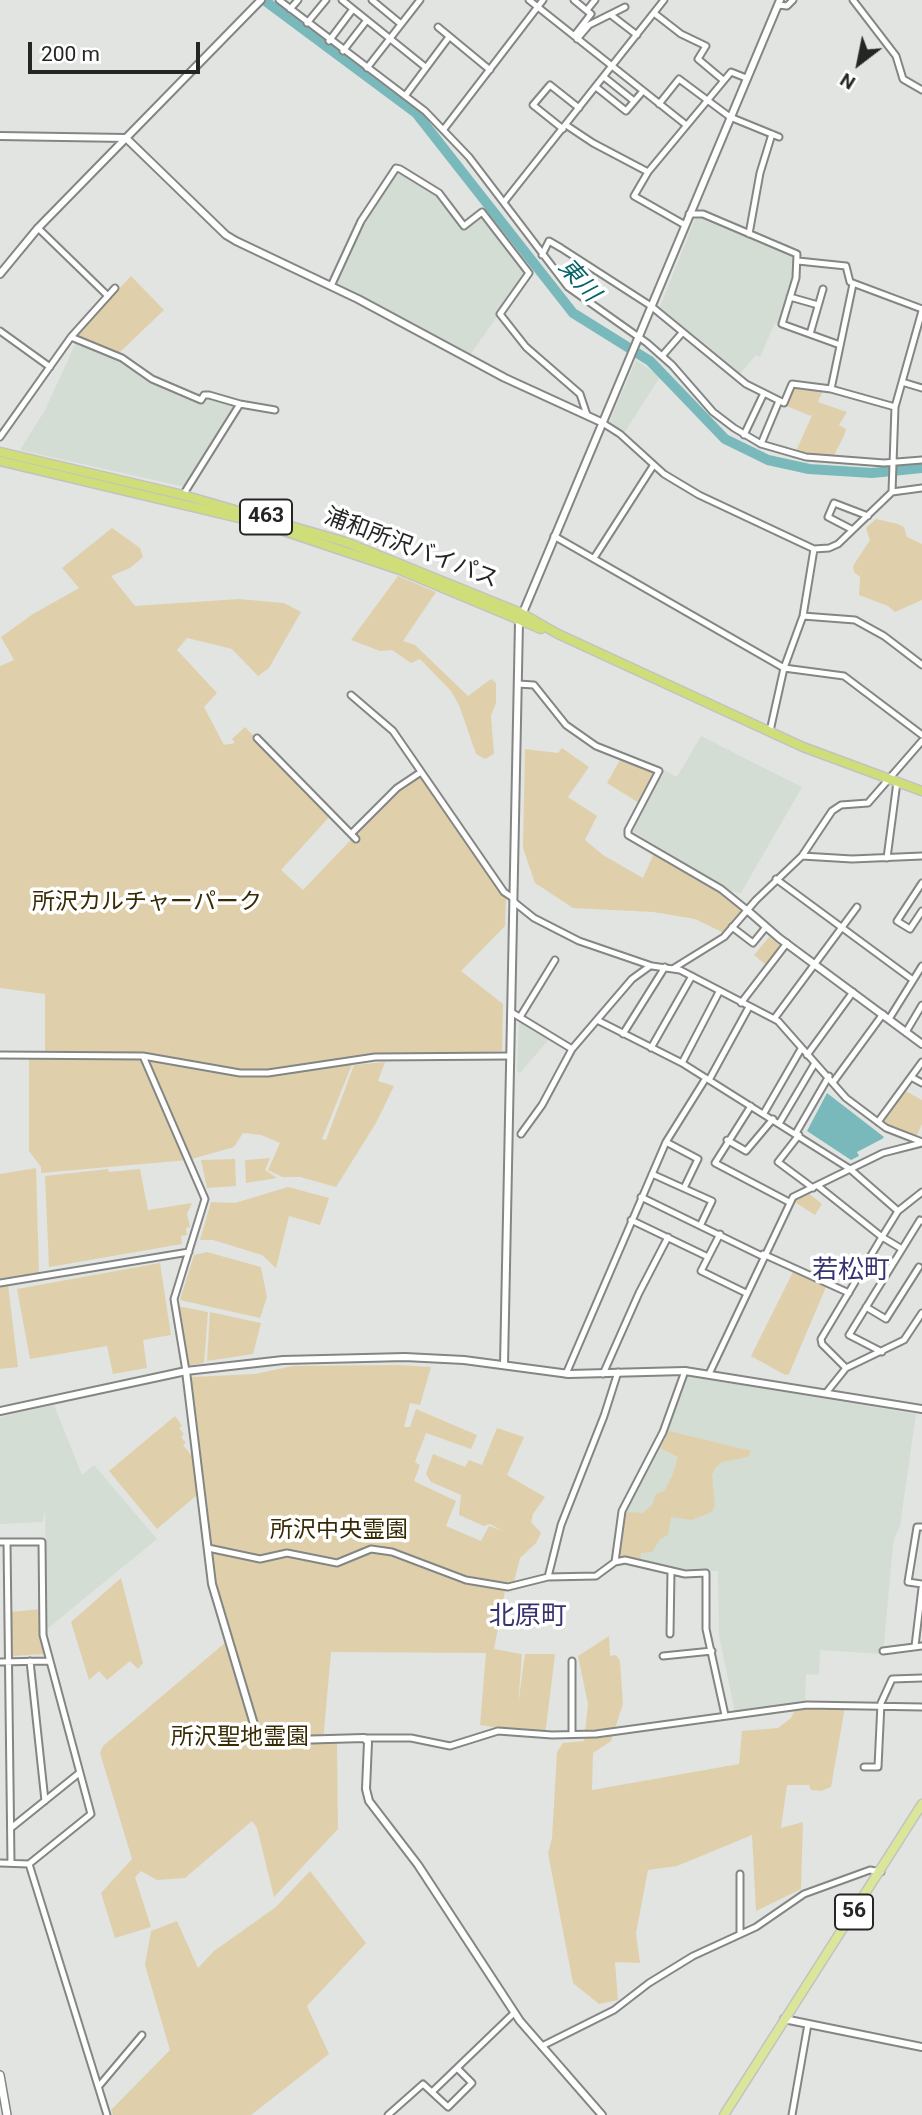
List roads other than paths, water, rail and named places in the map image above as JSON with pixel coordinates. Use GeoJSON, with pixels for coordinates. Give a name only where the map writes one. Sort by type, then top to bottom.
{"type":"FeatureCollection","features":[{"type":"Feature","properties":{"kind":"highway","name":"浦和所沢バイパス"},"geometry":{"type":"LineString","coordinates":[[0,452],[183,495],[346,542],[558,634],[803,747],[922,791]]}},
{"type":"Feature","properties":{"kind":"highway","name":"浦和所沢バイパス"},"geometry":{"type":"LineString","coordinates":[[0,461],[284,530],[400,570],[520,617]]}},
{"type":"Feature","properties":{"kind":"main road","name":"56"},"geometry":{"type":"LineString","coordinates":[[724,2115],[922,1804]]}},
{"type":"Feature","properties":{"kind":"main road"},"geometry":{"type":"LineString","coordinates":[[0,2075],[7,2115]]}},
{"type":"Feature","properties":{"kind":"street"},"geometry":{"type":"LineString","coordinates":[[279,0],[444,129],[504,202],[568,287],[662,356],[713,412],[744,435],[761,444],[806,457],[893,465],[922,460]]}},
{"type":"Feature","properties":{"kind":"street"},"geometry":{"type":"LineString","coordinates":[[290,9],[298,0]]}},
{"type":"Feature","properties":{"kind":"street"},"geometry":{"type":"LineString","coordinates":[[307,23],[326,0]]}},
{"type":"Feature","properties":{"kind":"street"},"geometry":{"type":"LineString","coordinates":[[343,0],[424,66]]}},
{"type":"Feature","properties":{"kind":"street"},"geometry":{"type":"LineString","coordinates":[[372,0],[401,24]]}},
{"type":"Feature","properties":{"kind":"street"},"geometry":{"type":"LineString","coordinates":[[367,68],[420,0]]}},
{"type":"Feature","properties":{"kind":"street"},"geometry":{"type":"LineString","coordinates":[[528,0],[685,124]]}},
{"type":"Feature","properties":{"kind":"street"},"geometry":{"type":"LineString","coordinates":[[444,129],[543,0]]}},
{"type":"Feature","properties":{"kind":"street"},"geometry":{"type":"LineString","coordinates":[[574,0],[591,14],[576,37]]}},
{"type":"Feature","properties":{"kind":"street"},"geometry":{"type":"LineString","coordinates":[[587,10],[595,0]]}},
{"type":"Feature","properties":{"kind":"street"},"geometry":{"type":"LineString","coordinates":[[504,202],[664,0]]}},
{"type":"Feature","properties":{"kind":"street"},"geometry":{"type":"LineString","coordinates":[[504,1365],[520,617],[779,2],[787,6],[793,0]]}},
{"type":"Feature","properties":{"kind":"street"},"geometry":{"type":"LineString","coordinates":[[853,0],[896,56],[901,76],[922,90]]}},
{"type":"Feature","properties":{"kind":"street"},"geometry":{"type":"LineString","coordinates":[[0,274],[38,228],[259,2]]}},
{"type":"Feature","properties":{"kind":"street"},"geometry":{"type":"LineString","coordinates":[[576,37],[589,25],[625,7]]}},
{"type":"Feature","properties":{"kind":"street"},"geometry":{"type":"LineString","coordinates":[[329,41],[353,9]]}},
{"type":"Feature","properties":{"kind":"street"},"geometry":{"type":"LineString","coordinates":[[654,13],[681,34],[706,46],[698,59],[723,80]]}},
{"type":"Feature","properties":{"kind":"street"},"geometry":{"type":"LineString","coordinates":[[611,15],[637,35]]}},
{"type":"Feature","properties":{"kind":"street"},"geometry":{"type":"LineString","coordinates":[[343,51],[366,20]]}},
{"type":"Feature","properties":{"kind":"street"},"geometry":{"type":"LineString","coordinates":[[438,27],[490,70]]}},
{"type":"Feature","properties":{"kind":"street"},"geometry":{"type":"LineString","coordinates":[[405,96],[424,66],[449,37]]}},
{"type":"Feature","properties":{"kind":"street"},"geometry":{"type":"LineString","coordinates":[[685,225],[635,196],[648,172],[723,80],[733,71],[746,78]]}},
{"type":"Feature","properties":{"kind":"street"},"geometry":{"type":"LineString","coordinates":[[604,77],[634,102]]}},
{"type":"Feature","properties":{"kind":"street"},"geometry":{"type":"LineString","coordinates":[[659,104],[679,79],[705,101],[730,117],[779,137]]}},
{"type":"Feature","properties":{"kind":"street"},"geometry":{"type":"LineString","coordinates":[[579,108],[550,85],[533,105],[564,127],[648,172]]}},
{"type":"Feature","properties":{"kind":"street"},"geometry":{"type":"LineString","coordinates":[[596,87],[626,111],[643,91]]}},
{"type":"Feature","properties":{"kind":"street"},"geometry":{"type":"LineString","coordinates":[[749,234],[760,173],[772,134]]}},
{"type":"Feature","properties":{"kind":"street"},"geometry":{"type":"LineString","coordinates":[[0,136],[126,138],[226,235],[331,286],[491,370],[601,422],[620,434],[653,466],[699,495],[814,549],[833,547],[892,492],[922,488]]}},
{"type":"Feature","properties":{"kind":"street"},"geometry":{"type":"LineString","coordinates":[[331,286],[361,222],[396,168],[400,169],[439,194],[464,226],[482,212],[529,273],[500,314],[526,346],[580,394],[587,415]]}},
{"type":"Feature","properties":{"kind":"street"},"geometry":{"type":"LineString","coordinates":[[689,214],[703,214],[797,254],[798,261],[782,324],[840,345]]}},
{"type":"Feature","properties":{"kind":"street"},"geometry":{"type":"LineString","coordinates":[[38,228],[108,296]]}},
{"type":"Feature","properties":{"kind":"street"},"geometry":{"type":"LineString","coordinates":[[542,254],[549,241],[651,306],[746,384],[779,401],[784,403],[792,384],[831,388],[895,407]]}},
{"type":"Feature","properties":{"kind":"street"},"geometry":{"type":"LineString","coordinates":[[798,261],[846,266],[849,269],[847,279],[853,284],[922,311],[895,407],[892,492]]}},
{"type":"Feature","properties":{"kind":"street"},"geometry":{"type":"LineString","coordinates":[[831,388],[853,284]]}},
{"type":"Feature","properties":{"kind":"street"},"geometry":{"type":"LineString","coordinates":[[0,437],[71,337],[115,288]]}},
{"type":"Feature","properties":{"kind":"street"},"geometry":{"type":"LineString","coordinates":[[810,334],[823,289]]}},
{"type":"Feature","properties":{"kind":"street"},"geometry":{"type":"LineString","coordinates":[[790,297],[818,305]]}},
{"type":"Feature","properties":{"kind":"street"},"geometry":{"type":"LineString","coordinates":[[0,331],[50,366]]}},
{"type":"Feature","properties":{"kind":"street"},"geometry":{"type":"LineString","coordinates":[[662,356],[682,333]]}},
{"type":"Feature","properties":{"kind":"street"},"geometry":{"type":"LineString","coordinates":[[71,337],[122,358],[152,379],[201,400],[204,395],[209,395],[275,411]]}},
{"type":"Feature","properties":{"kind":"street"},"geometry":{"type":"LineString","coordinates":[[902,382],[922,388]]}},
{"type":"Feature","properties":{"kind":"street"},"geometry":{"type":"LineString","coordinates":[[744,435],[764,393]]}},
{"type":"Feature","properties":{"kind":"street"},"geometry":{"type":"LineString","coordinates":[[761,444],[779,401]]}},
{"type":"Feature","properties":{"kind":"street"},"geometry":{"type":"LineString","coordinates":[[183,495],[240,404]]}},
{"type":"Feature","properties":{"kind":"street"},"geometry":{"type":"LineString","coordinates":[[594,558],[653,466]]}},
{"type":"Feature","properties":{"kind":"street"},"geometry":{"type":"LineString","coordinates":[[851,529],[828,517],[834,503],[868,516]]}},
{"type":"Feature","properties":{"kind":"street"},"geometry":{"type":"LineString","coordinates":[[554,536],[784,668],[845,676],[922,735]]}},
{"type":"Feature","properties":{"kind":"street"},"geometry":{"type":"LineString","coordinates":[[770,731],[784,668],[803,616],[814,549]]}},
{"type":"Feature","properties":{"kind":"street"},"geometry":{"type":"LineString","coordinates":[[803,616],[855,620],[884,636],[922,665]]}},
{"type":"Feature","properties":{"kind":"street"},"geometry":{"type":"LineString","coordinates":[[518,684],[534,685],[566,725],[596,746],[659,771],[628,830],[628,835],[722,889],[786,943],[922,1044]]}},
{"type":"Feature","properties":{"kind":"street"},"geometry":{"type":"LineString","coordinates":[[351,695],[393,731],[504,892],[534,918],[568,936],[652,966]]}},
{"type":"Feature","properties":{"kind":"street"},"geometry":{"type":"LineString","coordinates":[[257,738],[353,837],[397,788],[421,772]]}},
{"type":"Feature","properties":{"kind":"street"},"geometry":{"type":"LineString","coordinates":[[674,968],[724,937],[776,879],[802,856],[834,809],[841,805],[868,803],[894,781],[922,741]]}},
{"type":"Feature","properties":{"kind":"street"},"geometry":{"type":"LineString","coordinates":[[887,858],[894,781]]}},
{"type":"Feature","properties":{"kind":"street"},"geometry":{"type":"LineString","coordinates":[[802,856],[922,856]]}},
{"type":"Feature","properties":{"kind":"street"},"geometry":{"type":"LineString","coordinates":[[776,879],[914,980]]}},
{"type":"Feature","properties":{"kind":"street"},"geometry":{"type":"LineString","coordinates":[[922,883],[897,921],[911,929],[922,911]]}},
{"type":"Feature","properties":{"kind":"street"},"geometry":{"type":"LineString","coordinates":[[775,1019],[857,907]]}},
{"type":"Feature","properties":{"kind":"street"},"geometry":{"type":"LineString","coordinates":[[732,928],[753,943],[766,927]]}},
{"type":"Feature","properties":{"kind":"street"},"geometry":{"type":"LineString","coordinates":[[741,1003],[786,943]]}},
{"type":"Feature","properties":{"kind":"street"},"geometry":{"type":"LineString","coordinates":[[520,1017],[555,960]]}},
{"type":"Feature","properties":{"kind":"street"},"geometry":{"type":"LineString","coordinates":[[521,1134],[542,1105],[572,1049],[632,979],[645,967],[652,966],[674,968],[775,1019],[786,1027],[801,1049],[846,1098],[877,1122],[922,1143]]}},
{"type":"Feature","properties":{"kind":"street"},"geometry":{"type":"LineString","coordinates":[[902,1249],[778,1162],[831,1079],[886,1017],[922,966]]}},
{"type":"Feature","properties":{"kind":"street"},"geometry":{"type":"LineString","coordinates":[[623,1034],[664,967]]}},
{"type":"Feature","properties":{"kind":"street"},"geometry":{"type":"LineString","coordinates":[[651,1048],[692,976]]}},
{"type":"Feature","properties":{"kind":"street"},"geometry":{"type":"LineString","coordinates":[[681,1063],[719,992]]}},
{"type":"Feature","properties":{"kind":"street"},"geometry":{"type":"LineString","coordinates":[[807,1055],[853,992]]}},
{"type":"Feature","properties":{"kind":"street"},"geometry":{"type":"LineString","coordinates":[[906,1032],[922,1005]]}},
{"type":"Feature","properties":{"kind":"street"},"geometry":{"type":"LineString","coordinates":[[566,1374],[666,1142],[749,1007]]}},
{"type":"Feature","properties":{"kind":"street"},"geometry":{"type":"LineString","coordinates":[[511,1012],[572,1049]]}},
{"type":"Feature","properties":{"kind":"street"},"geometry":{"type":"LineString","coordinates":[[597,1020],[681,1063],[780,1122],[850,1169],[898,1211]]}},
{"type":"Feature","properties":{"kind":"street"},"geometry":{"type":"LineString","coordinates":[[764,1113],[801,1049]]}},
{"type":"Feature","properties":{"kind":"street"},"geometry":{"type":"LineString","coordinates":[[0,1055],[143,1056],[240,1073],[268,1073],[375,1057],[510,1056]]}},
{"type":"Feature","properties":{"kind":"street"},"geometry":{"type":"LineString","coordinates":[[143,1056],[205,1199],[174,1299],[186,1371],[214,1591],[259,1741],[411,1738],[450,1746],[498,1731],[596,1734],[724,1714],[807,1705],[922,1707]]}},
{"type":"Feature","properties":{"kind":"street"},"geometry":{"type":"LineString","coordinates":[[877,1122],[922,1062]]}},
{"type":"Feature","properties":{"kind":"street"},"geometry":{"type":"LineString","coordinates":[[780,1122],[815,1063]]}},
{"type":"Feature","properties":{"kind":"street"},"geometry":{"type":"LineString","coordinates":[[911,1077],[922,1083]]}},
{"type":"Feature","properties":{"kind":"street"},"geometry":{"type":"LineString","coordinates":[[751,1106],[727,1140],[715,1163],[789,1202]]}},
{"type":"Feature","properties":{"kind":"street"},"geometry":{"type":"LineString","coordinates":[[727,1140],[747,1151],[773,1119]]}},
{"type":"Feature","properties":{"kind":"street"},"geometry":{"type":"LineString","coordinates":[[666,1142],[698,1159],[684,1188]]}},
{"type":"Feature","properties":{"kind":"street"},"geometry":{"type":"LineString","coordinates":[[709,1374],[789,1202],[799,1193],[894,1148],[922,1143]]}},
{"type":"Feature","properties":{"kind":"street"},"geometry":{"type":"LineString","coordinates":[[652,1174],[712,1201],[701,1224]]}},
{"type":"Feature","properties":{"kind":"street"},"geometry":{"type":"LineString","coordinates":[[846,1368],[820,1341],[898,1211],[922,1192]]}},
{"type":"Feature","properties":{"kind":"street"},"geometry":{"type":"LineString","coordinates":[[641,1197],[849,1293]]}},
{"type":"Feature","properties":{"kind":"street"},"geometry":{"type":"LineString","coordinates":[[631,1220],[708,1256]]}},
{"type":"Feature","properties":{"kind":"street"},"geometry":{"type":"LineString","coordinates":[[882,1352],[849,1335],[920,1220],[922,1221]]}},
{"type":"Feature","properties":{"kind":"street"},"geometry":{"type":"LineString","coordinates":[[720,1234],[701,1271],[746,1293]]}},
{"type":"Feature","properties":{"kind":"street"},"geometry":{"type":"LineString","coordinates":[[603,1374],[639,1293],[668,1237]]}},
{"type":"Feature","properties":{"kind":"street"},"geometry":{"type":"LineString","coordinates":[[0,1283],[189,1252]]}},
{"type":"Feature","properties":{"kind":"street"},"geometry":{"type":"LineString","coordinates":[[866,1307],[887,1319],[921,1266]]}},
{"type":"Feature","properties":{"kind":"street"},"geometry":{"type":"LineString","coordinates":[[825,1392],[846,1368],[882,1352],[906,1337],[922,1313]]}},
{"type":"Feature","properties":{"kind":"street"},"geometry":{"type":"LineString","coordinates":[[0,1411],[186,1371],[283,1360],[405,1357],[504,1365],[566,1374],[684,1371],[922,1409]]}},
{"type":"Feature","properties":{"kind":"street"},"geometry":{"type":"LineString","coordinates":[[615,1562],[622,1511],[663,1432],[684,1371]]}},
{"type":"Feature","properties":{"kind":"street"},"geometry":{"type":"LineString","coordinates":[[548,1577],[561,1525],[604,1416],[618,1372]]}},
{"type":"Feature","properties":{"kind":"street"},"geometry":{"type":"LineString","coordinates":[[915,1646],[922,1586],[908,1582],[917,1527],[922,1528]]}},
{"type":"Feature","properties":{"kind":"street"},"geometry":{"type":"LineString","coordinates":[[0,1542],[43,1542],[43,1635],[78,1774],[91,1814],[29,1864],[0,1863]]}},
{"type":"Feature","properties":{"kind":"street"},"geometry":{"type":"LineString","coordinates":[[7,1542],[11,1863]]}},
{"type":"Feature","properties":{"kind":"street"},"geometry":{"type":"LineString","coordinates":[[208,1548],[260,1559],[287,1553],[337,1563],[371,1549],[392,1552],[466,1580],[508,1587],[548,1577],[596,1576],[615,1562],[635,1561],[671,1571],[706,1574],[706,1629],[724,1714]]}},
{"type":"Feature","properties":{"kind":"street"},"geometry":{"type":"LineString","coordinates":[[670,1634],[671,1571]]}},
{"type":"Feature","properties":{"kind":"street"},"geometry":{"type":"LineString","coordinates":[[883,1651],[922,1646]]}},
{"type":"Feature","properties":{"kind":"street"},"geometry":{"type":"LineString","coordinates":[[663,1656],[712,1651]]}},
{"type":"Feature","properties":{"kind":"street"},"geometry":{"type":"LineString","coordinates":[[30,1661],[45,1801]]}},
{"type":"Feature","properties":{"kind":"street"},"geometry":{"type":"LineString","coordinates":[[0,1662],[49,1661]]}},
{"type":"Feature","properties":{"kind":"street"},"geometry":{"type":"LineString","coordinates":[[572,1661],[572,1734]]}},
{"type":"Feature","properties":{"kind":"street"},"geometry":{"type":"LineString","coordinates":[[863,1767],[878,1767],[881,1706],[892,1679],[922,1678]]}},
{"type":"Feature","properties":{"kind":"street"},"geometry":{"type":"LineString","coordinates":[[365,1738],[369,1745],[366,1789],[369,1801],[418,1865],[514,2013],[602,2115]]}},
{"type":"Feature","properties":{"kind":"street"},"geometry":{"type":"LineString","coordinates":[[0,1764],[10,1764]]}},
{"type":"Feature","properties":{"kind":"street"},"geometry":{"type":"LineString","coordinates":[[10,1828],[78,1774]]}},
{"type":"Feature","properties":{"kind":"street"},"geometry":{"type":"LineString","coordinates":[[29,1864],[107,2115]]}},
{"type":"Feature","properties":{"kind":"street"},"geometry":{"type":"LineString","coordinates":[[542,2046],[614,2010],[693,1956],[740,1934],[803,1894],[870,1870],[880,1872]]}},
{"type":"Feature","properties":{"kind":"street"},"geometry":{"type":"LineString","coordinates":[[740,1874],[740,1934]]}},
{"type":"Feature","properties":{"kind":"street"},"geometry":{"type":"LineString","coordinates":[[432,2092],[514,2013]]}},
{"type":"Feature","properties":{"kind":"street"},"geometry":{"type":"LineString","coordinates":[[785,2019],[922,2046]]}},
{"type":"Feature","properties":{"kind":"street"},"geometry":{"type":"LineString","coordinates":[[792,2115],[808,2024]]}},
{"type":"Feature","properties":{"kind":"street"},"geometry":{"type":"LineString","coordinates":[[99,2086],[142,2035]]}},
{"type":"Feature","properties":{"kind":"street"},"geometry":{"type":"LineString","coordinates":[[388,2115],[423,2084],[448,2108],[472,2083],[457,2068]]}},
{"type":"Feature","properties":{"kind":"water"},"geometry":{"type":"Polygon","coordinates":[[[827,1093],[884,1137],[857,1152],[859,1156],[851,1160],[807,1131],[827,1093]]]}},
{"type":"Feature","properties":{"kind":"waterway","name":"東川"},"geometry":{"type":"LineString","coordinates":[[264,0],[416,113],[573,313],[650,361],[725,439],[768,460],[809,469],[872,473],[922,468]]}},
{"type":"Feature","properties":{"kind":"district","name":"若松町"},"geometry":{"type":"Point","coordinates":[851,1271]}},
{"type":"Feature","properties":{"kind":"district","name":"北原町"},"geometry":{"type":"Point","coordinates":[528,1617]}},
{"type":"Feature","properties":{"kind":"park label","name":"所沢カルチャーパーク"},"geometry":{"type":"Point","coordinates":[147,903]}},
{"type":"Feature","properties":{"kind":"park label","name":"所沢中央霊園"},"geometry":{"type":"Point","coordinates":[339,1531]}},
{"type":"Feature","properties":{"kind":"park label","name":"所沢聖地霊園"},"geometry":{"type":"Point","coordinates":[240,1738]}}]}
